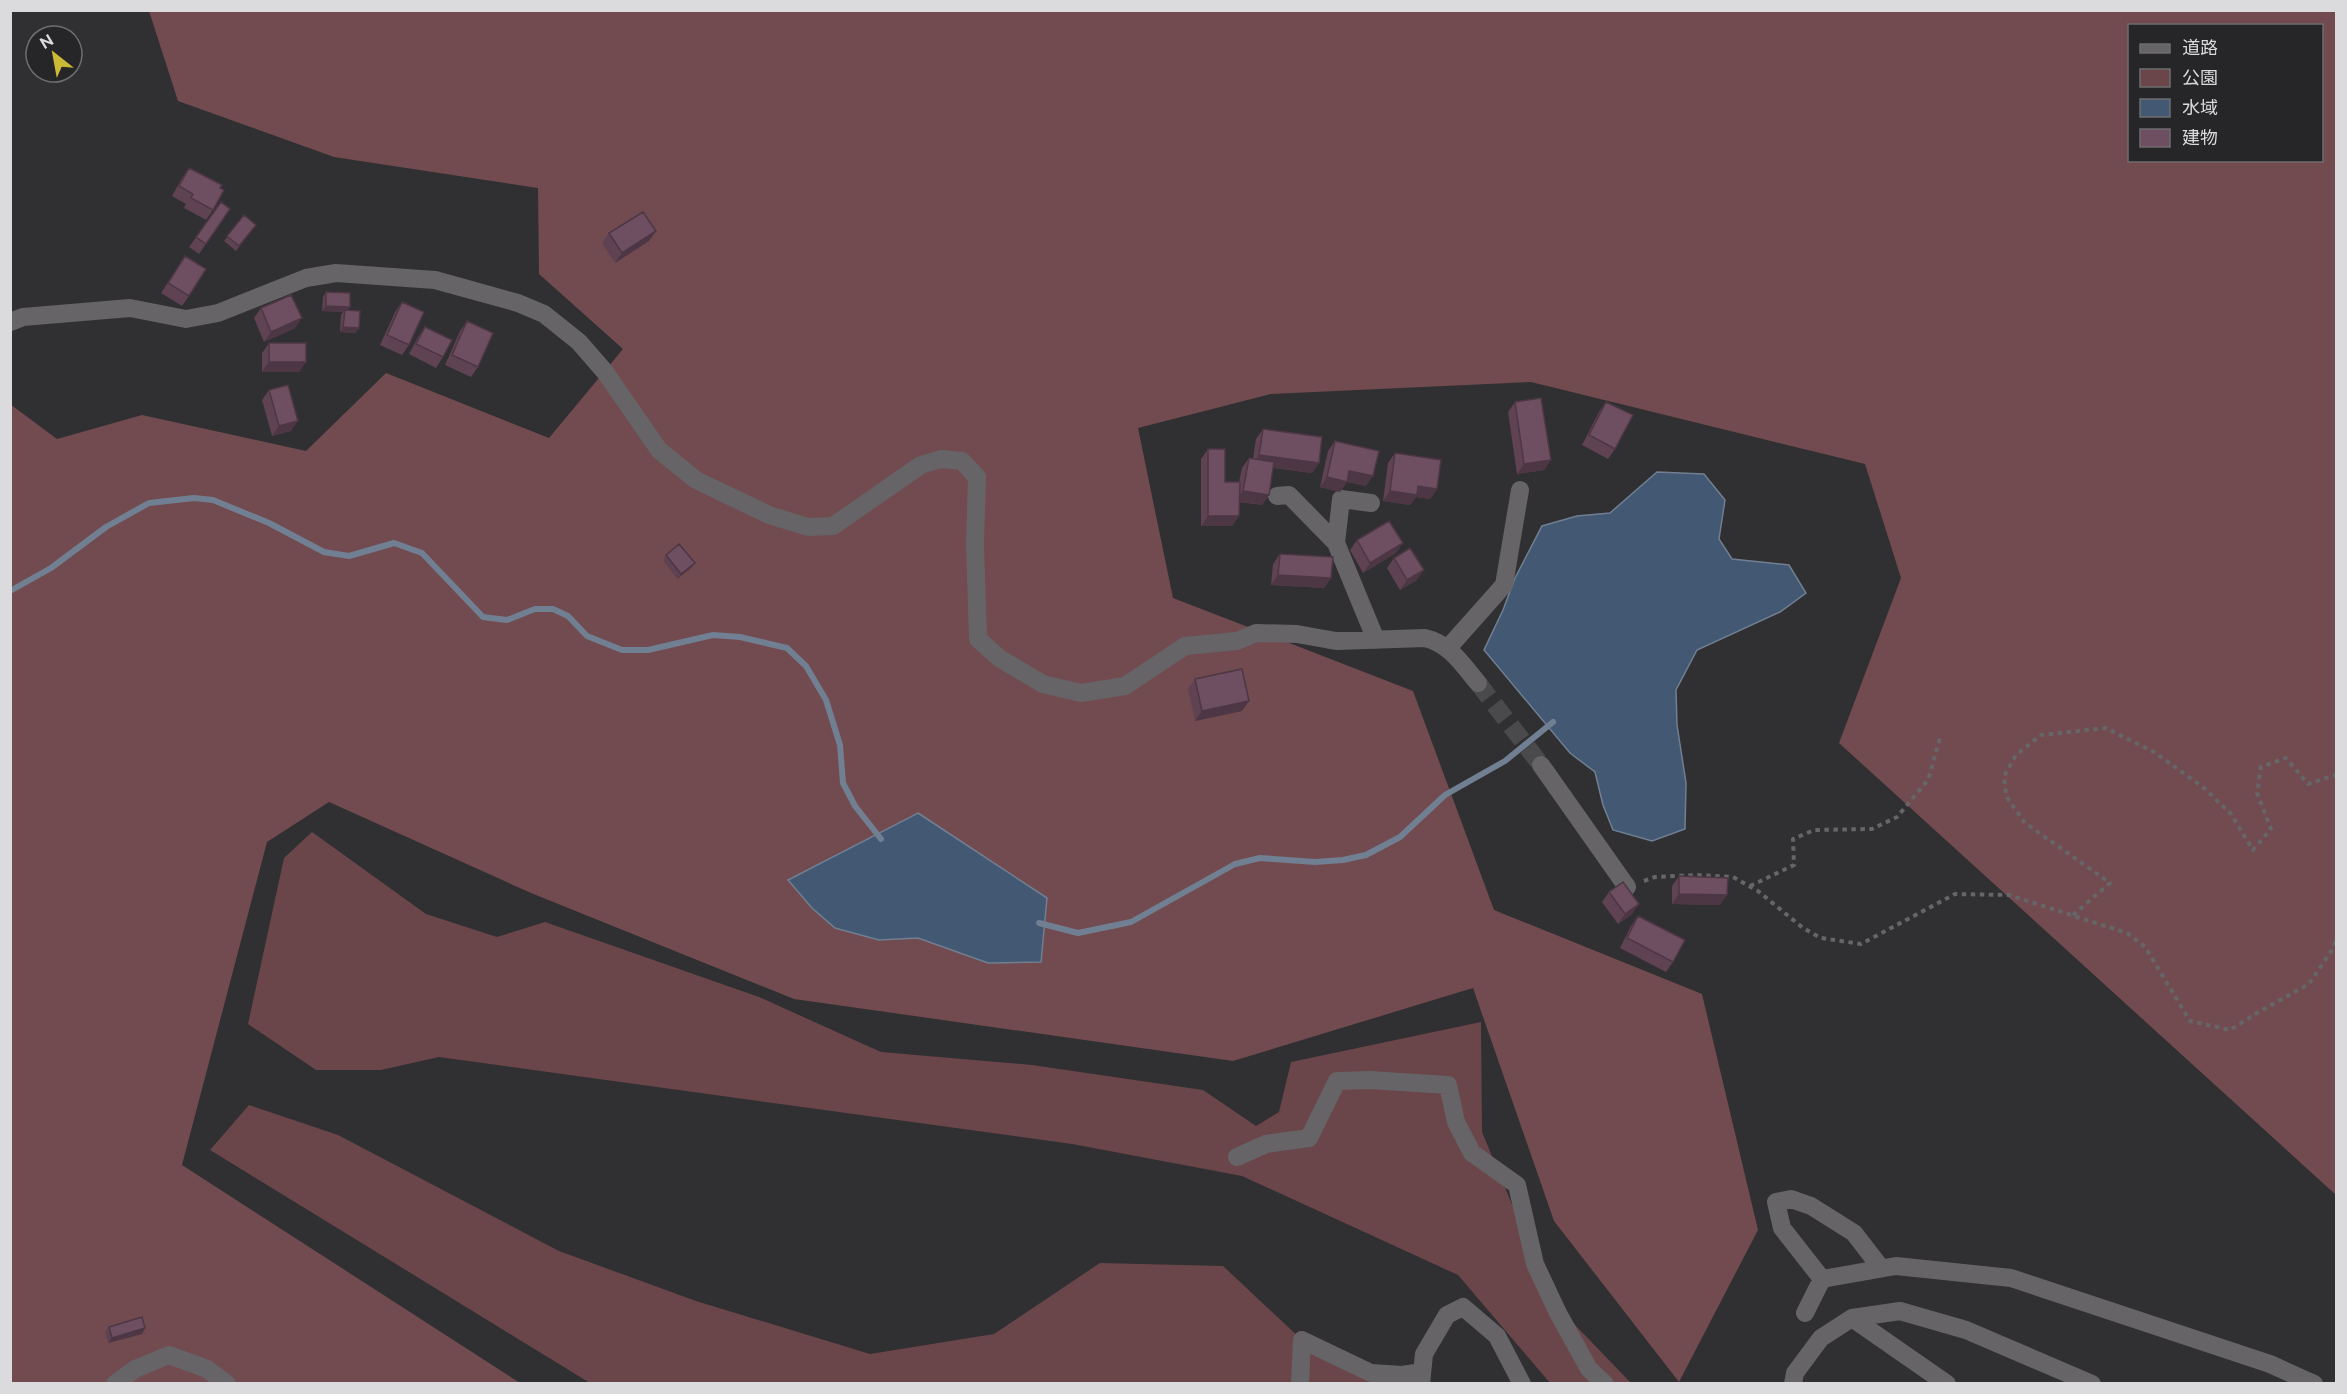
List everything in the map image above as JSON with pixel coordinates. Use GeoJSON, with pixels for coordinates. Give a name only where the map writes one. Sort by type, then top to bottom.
{"type":"FeatureCollection","features":[{"type":"Feature","properties":{"kind":"street"},"geometry":{"type":"LineString","coordinates":[[10,322],[23,317],[130,308],[186,318],[218,313],[306,278],[336,273],[435,280],[518,303],[544,314],[579,342],[605,372],[659,450],[696,480],[769,515],[808,527],[833,526],[921,465],[941,459],[962,460],[976,477],[975,544],[978,639],[999,658],[1043,684],[1081,693],[1125,686],[1185,646],[1237,641],[1256,633],[1297,634],[1336,641],[1425,638],[1438,641],[1448,648],[1478,682]]}},
{"type":"Feature","properties":{"kind":"street"},"geometry":{"type":"LineString","coordinates":[[1448,648],[1504,585],[1520,490]]}},
{"type":"Feature","properties":{"kind":"street"},"geometry":{"type":"LineString","coordinates":[[1277,496],[1289,495],[1336,543],[1376,640]]}},
{"type":"Feature","properties":{"kind":"street"},"geometry":{"type":"LineString","coordinates":[[1336,543],[1341,499],[1371,503]]}},
{"type":"Feature","properties":{"kind":"street"},"geometry":{"type":"LineString","coordinates":[[1541,765],[1627,887]]}},
{"type":"Feature","properties":{"kind":"street"},"geometry":{"type":"LineString","coordinates":[[1237,1158],[1266,1144],[1310,1138],[1337,1081],[1370,1080],[1448,1085],[1456,1122],[1472,1153],[1517,1185],[1536,1264],[1557,1313],[1589,1369],[1605,1383]]}},
{"type":"Feature","properties":{"kind":"street"},"geometry":{"type":"LineString","coordinates":[[1822,1279],[1782,1227],[1776,1202],[1791,1199],[1811,1206],[1854,1233],[1881,1268]]}},
{"type":"Feature","properties":{"kind":"street"},"geometry":{"type":"LineString","coordinates":[[1822,1279],[1896,1266],[2011,1278],[2270,1364],[2314,1383]]}},
{"type":"Feature","properties":{"kind":"street"},"geometry":{"type":"LineString","coordinates":[[1805,1313],[1822,1279]]}},
{"type":"Feature","properties":{"kind":"street"},"geometry":{"type":"LineString","coordinates":[[1300,1383],[1302,1340],[1371,1373],[1422,1378],[1424,1354],[1447,1314],[1463,1307],[1497,1336],[1522,1383]]}},
{"type":"Feature","properties":{"kind":"street"},"geometry":{"type":"LineString","coordinates":[[1793,1383],[1795,1372],[1821,1338],[1852,1318],[1900,1311],[1966,1330],[2092,1383]]}},
{"type":"Feature","properties":{"kind":"street"},"geometry":{"type":"LineString","coordinates":[[1852,1318],[1947,1383]]}},
{"type":"Feature","properties":{"kind":"street"},"geometry":{"type":"LineString","coordinates":[[115,1383],[135,1369],[169,1355],[207,1369],[227,1383]]}},
{"type":"Feature","properties":{"kind":"path"},"geometry":{"type":"LineString","coordinates":[[2073,915],[2110,883],[2025,823],[2006,796],[2004,776],[2016,755],[2041,735],[2106,728],[2154,752],[2204,788],[2231,814],[2253,850],[2271,829],[2257,793],[2261,767],[2286,758],[2308,784],[2337,775]]}},
{"type":"Feature","properties":{"kind":"path"},"geometry":{"type":"LineString","coordinates":[[1749,886],[1794,866],[1793,839],[1814,830],[1872,829],[1897,817],[1928,780],[1940,738]]}},
{"type":"Feature","properties":{"kind":"path"},"geometry":{"type":"LineString","coordinates":[[1627,887],[1655,877],[1696,875],[1733,877],[1749,886],[1803,928],[1821,938],[1860,944],[1955,894],[2009,895],[2127,933],[2145,947],[2190,1021],[2230,1030],[2257,1012],[2309,984],[2337,940]]}},
{"type":"Feature","properties":{"kind":"green space"},"geometry":{"type":"Polygon","coordinates":[[[312,832],[426,914],[497,937],[545,922],[759,997],[881,1052],[1032,1065],[1203,1090],[1256,1126],[1279,1112],[1291,1062],[1481,1022],[1482,1132],[1552,1301],[1631,1383],[1550,1383],[1458,1275],[1242,1176],[1072,1144],[439,1057],[381,1070],[316,1070],[248,1024],[284,858],[312,832]]]}},
{"type":"Feature","properties":{"kind":"green space"},"geometry":{"type":"Polygon","coordinates":[[[249,1105],[338,1135],[559,1251],[696,1301],[870,1354],[994,1334],[1100,1263],[1223,1266],[1302,1340],[1421,1383],[590,1383],[210,1150],[249,1105]]]}},
{"type":"Feature","properties":{"kind":"shaded area"},"geometry":{"type":"Polygon","coordinates":[[[149,11],[2336,11],[2336,1195],[1839,743],[1901,578],[1865,464],[1531,382],[1271,394],[1138,428],[1173,598],[1413,691],[1494,910],[1702,994],[1758,1230],[1679,1382],[1554,1221],[1473,988],[1233,1061],[794,999],[531,893],[329,802],[267,842],[182,1165],[520,1383],[11,1383],[10,404],[57,439],[142,415],[306,451],[386,373],[549,438],[623,349],[539,274],[538,188],[334,157],[178,101],[149,11]]]}},
{"type":"Feature","properties":{"kind":"water"},"geometry":{"type":"Polygon","coordinates":[[[1657,472],[1704,474],[1725,500],[1719,539],[1732,559],[1789,565],[1806,593],[1780,612],[1697,650],[1676,690],[1677,725],[1686,783],[1685,829],[1652,841],[1613,830],[1603,805],[1595,772],[1570,753],[1484,650],[1515,578],[1542,526],[1577,516],[1610,513],[1657,472]]]}},
{"type":"Feature","properties":{"kind":"water"},"geometry":{"type":"Polygon","coordinates":[[[918,813],[1047,898],[1041,962],[988,963],[918,938],[879,940],[835,928],[812,908],[788,880],[918,813]]]}},
{"type":"Feature","properties":{"kind":"building"},"geometry":{"type":"Polygon","coordinates":[[[189,168],[222,185],[220,188],[224,190],[213,210],[191,198],[193,194],[179,186],[189,168]]]}},
{"type":"Feature","properties":{"kind":"building"},"geometry":{"type":"Polygon","coordinates":[[[221,202],[230,209],[206,244],[196,237],[221,202]]]}},
{"type":"Feature","properties":{"kind":"building"},"geometry":{"type":"Polygon","coordinates":[[[643,212],[656,231],[622,253],[609,233],[643,212]]]}},
{"type":"Feature","properties":{"kind":"building"},"geometry":{"type":"Polygon","coordinates":[[[244,215],[256,225],[239,246],[227,236],[244,215]]]}},
{"type":"Feature","properties":{"kind":"building"},"geometry":{"type":"Polygon","coordinates":[[[185,256],[206,269],[189,296],[168,283],[185,256]]]}},
{"type":"Feature","properties":{"kind":"building"},"geometry":{"type":"Polygon","coordinates":[[[326,292],[350,293],[350,307],[326,306],[326,292]]]}},
{"type":"Feature","properties":{"kind":"building"},"geometry":{"type":"Polygon","coordinates":[[[291,295],[302,318],[271,332],[261,308],[291,295]]]}},
{"type":"Feature","properties":{"kind":"building"},"geometry":{"type":"Polygon","coordinates":[[[402,302],[424,312],[409,345],[387,335],[402,302]]]}},
{"type":"Feature","properties":{"kind":"building"},"geometry":{"type":"Polygon","coordinates":[[[345,310],[360,311],[359,328],[343,327],[345,310]]]}},
{"type":"Feature","properties":{"kind":"building"},"geometry":{"type":"Polygon","coordinates":[[[467,321],[493,333],[478,367],[452,355],[467,321]]]}},
{"type":"Feature","properties":{"kind":"building"},"geometry":{"type":"Polygon","coordinates":[[[425,327],[452,340],[443,357],[416,344],[425,327]]]}},
{"type":"Feature","properties":{"kind":"building"},"geometry":{"type":"Polygon","coordinates":[[[269,343],[306,343],[306,362],[269,362],[269,343]]]}},
{"type":"Feature","properties":{"kind":"building"},"geometry":{"type":"Polygon","coordinates":[[[288,385],[298,421],[279,426],[269,390],[288,385]]]}},
{"type":"Feature","properties":{"kind":"building"},"geometry":{"type":"Polygon","coordinates":[[[1541,398],[1551,460],[1524,464],[1515,402],[1541,398]]]}},
{"type":"Feature","properties":{"kind":"building"},"geometry":{"type":"Polygon","coordinates":[[[1606,402],[1633,415],[1615,449],[1589,435],[1606,402]]]}},
{"type":"Feature","properties":{"kind":"building"},"geometry":{"type":"Polygon","coordinates":[[[1263,429],[1322,437],[1319,463],[1259,455],[1263,429]]]}},
{"type":"Feature","properties":{"kind":"building"},"geometry":{"type":"Polygon","coordinates":[[[1335,441],[1379,451],[1373,476],[1349,471],[1347,482],[1327,477],[1335,441]]]}},
{"type":"Feature","properties":{"kind":"building"},"geometry":{"type":"Polygon","coordinates":[[[1208,449],[1225,449],[1225,482],[1240,482],[1239,516],[1208,516],[1208,449]]]}},
{"type":"Feature","properties":{"kind":"building"},"geometry":{"type":"Polygon","coordinates":[[[1395,453],[1441,460],[1437,489],[1418,486],[1417,495],[1390,491],[1395,453]]]}},
{"type":"Feature","properties":{"kind":"building"},"geometry":{"type":"Polygon","coordinates":[[[1249,458],[1274,462],[1269,495],[1243,491],[1249,458]]]}},
{"type":"Feature","properties":{"kind":"building"},"geometry":{"type":"Polygon","coordinates":[[[1389,521],[1403,543],[1370,563],[1357,540],[1389,521]]]}},
{"type":"Feature","properties":{"kind":"building"},"geometry":{"type":"Polygon","coordinates":[[[679,544],[695,563],[681,574],[666,555],[679,544]]]}},
{"type":"Feature","properties":{"kind":"building"},"geometry":{"type":"Polygon","coordinates":[[[1410,548],[1424,570],[1407,580],[1394,558],[1410,548]]]}},
{"type":"Feature","properties":{"kind":"building"},"geometry":{"type":"Polygon","coordinates":[[[1280,554],[1333,557],[1331,578],[1278,575],[1280,554]]]}},
{"type":"Feature","properties":{"kind":"building"},"geometry":{"type":"Polygon","coordinates":[[[1242,669],[1249,701],[1202,711],[1195,679],[1242,669]]]}},
{"type":"Feature","properties":{"kind":"building"},"geometry":{"type":"Polygon","coordinates":[[[1679,876],[1728,878],[1727,895],[1679,894],[1679,876]]]}},
{"type":"Feature","properties":{"kind":"building"},"geometry":{"type":"Polygon","coordinates":[[[1623,882],[1639,904],[1625,914],[1609,892],[1623,882]]]}},
{"type":"Feature","properties":{"kind":"building"},"geometry":{"type":"Polygon","coordinates":[[[1638,916],[1685,940],[1673,962],[1627,938],[1638,916]]]}},
{"type":"Feature","properties":{"kind":"building"},"geometry":{"type":"Polygon","coordinates":[[[142,1317],[145,1328],[112,1338],[109,1327],[142,1317]]]}},
{"type":"Feature","properties":{"kind":"waterway"},"geometry":{"type":"LineString","coordinates":[[10,591],[51,568],[106,527],[149,503],[194,498],[213,500],[269,523],[324,552],[349,556],[394,543],[422,553],[483,617],[507,620],[535,609],[553,609],[568,616],[587,636],[622,650],[648,650],[713,635],[740,637],[787,648],[806,666],[826,700],[840,745],[843,783],[855,806],[881,839]]}},
{"type":"Feature","properties":{"kind":"waterway"},"geometry":{"type":"LineString","coordinates":[[1039,923],[1078,933],[1131,922],[1235,864],[1260,858],[1315,862],[1343,860],[1366,855],[1400,837],[1445,795],[1505,761],[1553,722]]}},
{"type":"Feature","properties":{"kind":"tunnel"},"geometry":{"type":"LineString","coordinates":[[1478,683],[1541,765]]}}]}
